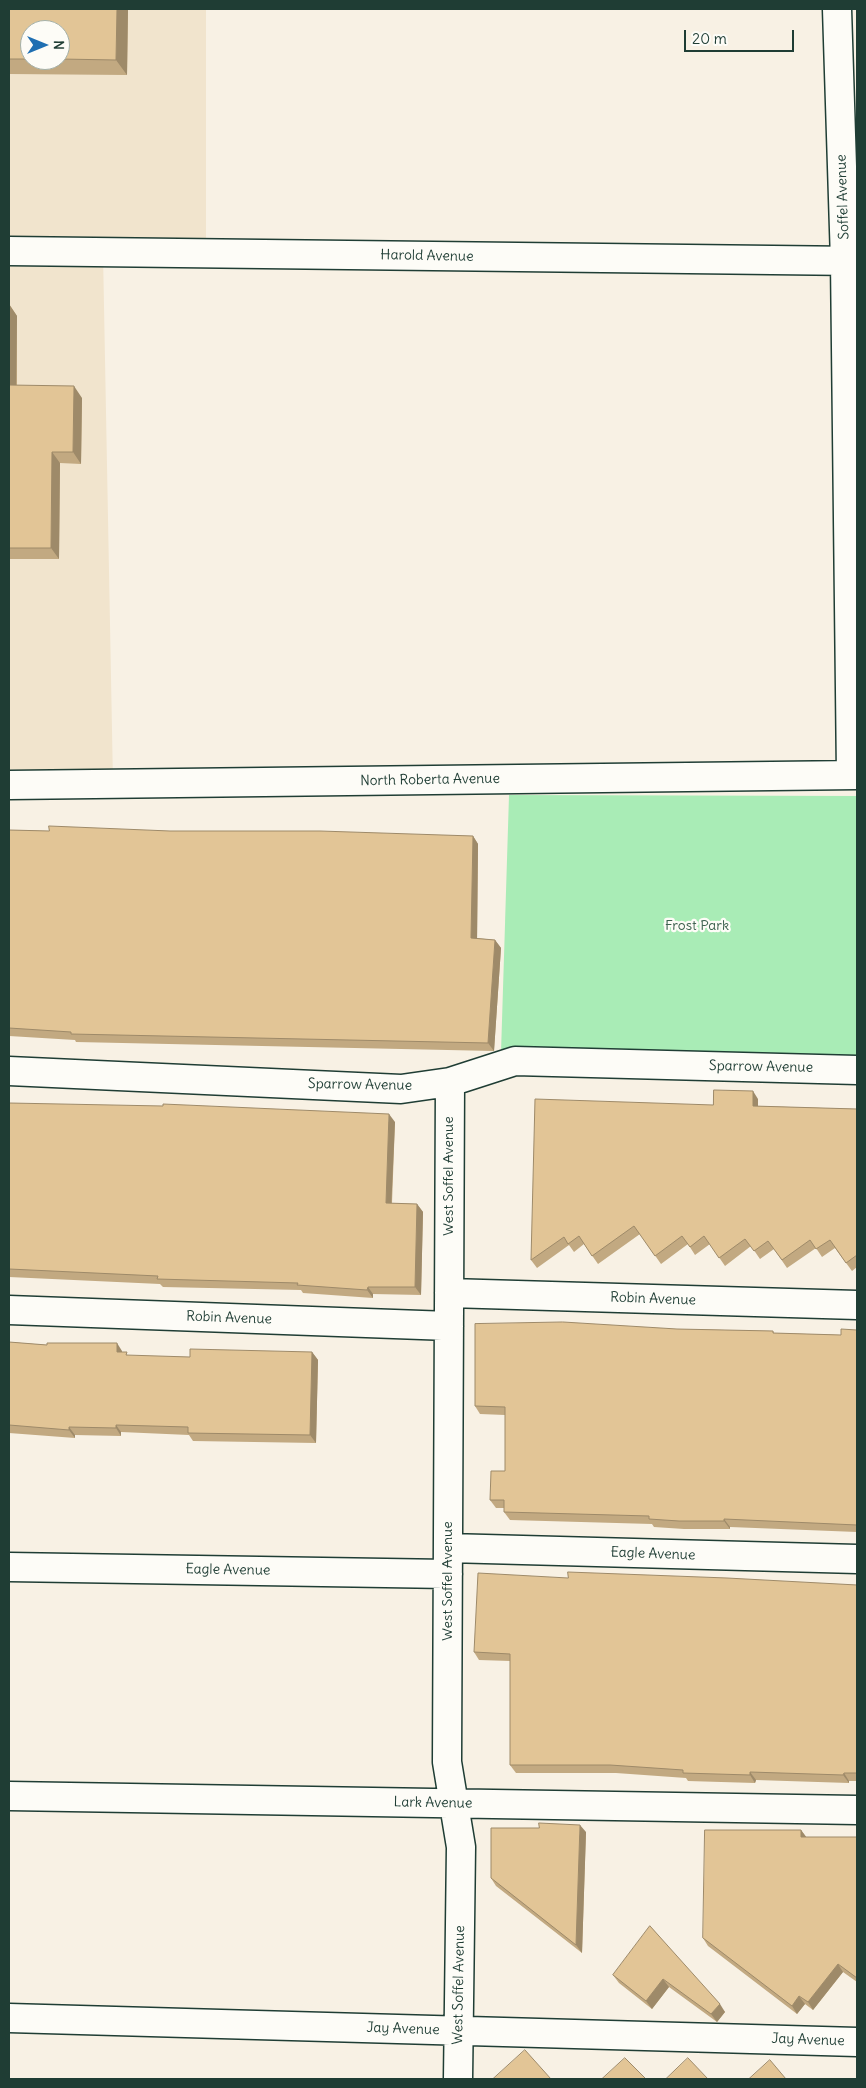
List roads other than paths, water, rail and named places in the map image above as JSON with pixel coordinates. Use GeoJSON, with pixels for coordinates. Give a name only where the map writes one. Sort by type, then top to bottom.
{"type":"FeatureCollection","features":[{"type":"Feature","properties":{"kind":"street","name":"Soffel Avenue"},"geometry":{"type":"LineString","coordinates":[[838,9],[851,261],[854,775]]}},
{"type":"Feature","properties":{"kind":"street","name":"Harold Avenue"},"geometry":{"type":"LineString","coordinates":[[9,251],[851,261]]}},
{"type":"Feature","properties":{"kind":"street","name":"North Roberta Avenue"},"geometry":{"type":"LineString","coordinates":[[9,785],[854,775]]}},
{"type":"Feature","properties":{"kind":"street","name":"Sparrow Avenue"},"geometry":{"type":"LineString","coordinates":[[9,1071],[400,1089],[450,1082],[515,1061],[857,1070]]}},
{"type":"Feature","properties":{"kind":"street","name":"West Soffel Avenue"},"geometry":{"type":"LineString","coordinates":[[450,1082],[447,1762],[461,1847],[458,2079]]}},
{"type":"Feature","properties":{"kind":"street","name":"Robin Avenue"},"geometry":{"type":"LineString","coordinates":[[449,1293],[857,1305]]}},
{"type":"Feature","properties":{"kind":"street","name":"Robin Avenue"},"geometry":{"type":"LineString","coordinates":[[9,1310],[449,1326]]}},
{"type":"Feature","properties":{"kind":"street","name":"Eagle Avenue"},"geometry":{"type":"LineString","coordinates":[[9,1567],[448,1561],[857,1559]]}},
{"type":"Feature","properties":{"kind":"street","name":"Lark Avenue"},"geometry":{"type":"LineString","coordinates":[[9,1796],[857,1810]]}},
{"type":"Feature","properties":{"kind":"street","name":"Jay Avenue"},"geometry":{"type":"LineString","coordinates":[[9,2018],[857,2042]]}},
{"type":"Feature","properties":{"kind":"park label","name":"Frost Park"},"geometry":{"type":"Point","coordinates":[697,926]}}]}
